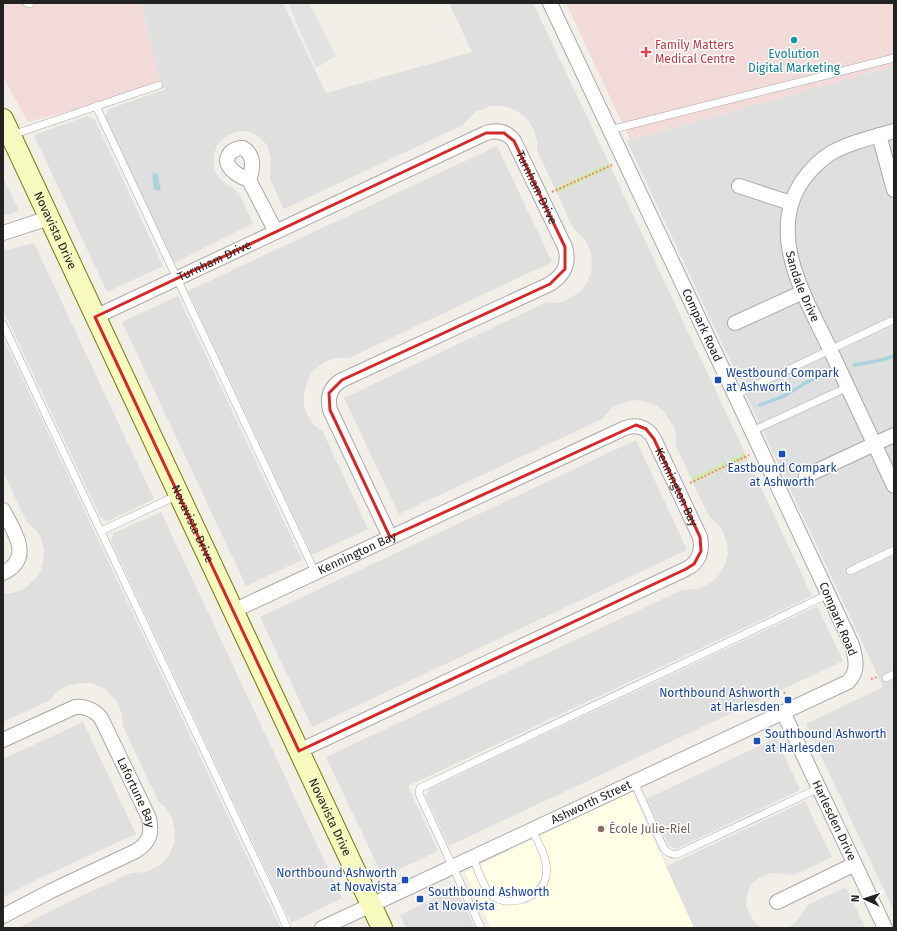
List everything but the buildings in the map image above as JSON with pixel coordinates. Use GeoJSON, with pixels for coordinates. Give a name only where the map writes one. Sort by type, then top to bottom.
{"type":"FeatureCollection","features":[{"type":"Feature","properties":{"kind":"street","name":"Compark Road"},"geometry":{"type":"LineString","coordinates":[[550,3],[852,645],[856,658],[855,672]]}},
{"type":"Feature","properties":{"kind":"street","name":"Novavista Drive"},"geometry":{"type":"LineString","coordinates":[[7,127],[382,928]]}},
{"type":"Feature","properties":{"kind":"street","name":"Turnham Drive"},"geometry":{"type":"LineString","coordinates":[[95,317],[492,131],[504,133],[510,136],[514,141],[540,198],[565,247],[567,255],[565,269],[557,279],[550,284],[342,380],[333,386],[329,393],[328,402],[330,410],[390,537]]}},
{"type":"Feature","properties":{"kind":"street","name":"Sandale Drive"},"geometry":{"type":"LineString","coordinates":[[894,131],[843,147],[829,154],[817,164],[798,186],[788,212],[787,223],[789,247],[793,264],[803,292],[894,486]]}},
{"type":"Feature","properties":{"kind":"street"},"geometry":{"type":"LineString","coordinates":[[879,135],[894,190]]}},
{"type":"Feature","properties":{"kind":"street"},"geometry":{"type":"LineString","coordinates":[[249,180],[276,232]]}},
{"type":"Feature","properties":{"kind":"street"},"geometry":{"type":"LineString","coordinates":[[739,186],[791,203]]}},
{"type":"Feature","properties":{"kind":"street"},"geometry":{"type":"LineString","coordinates":[[3,233],[49,218]]}},
{"type":"Feature","properties":{"kind":"street"},"geometry":{"type":"LineString","coordinates":[[736,323],[803,292]]}},
{"type":"Feature","properties":{"kind":"street","name":"Kennington Bay"},"geometry":{"type":"LineString","coordinates":[[233,611],[600,439],[631,426],[641,427],[651,433],[678,489],[701,543],[701,551],[698,559],[690,567],[299,751]]}},
{"type":"Feature","properties":{"kind":"street"},"geometry":{"type":"LineString","coordinates":[[806,476],[894,435]]}},
{"type":"Feature","properties":{"kind":"street"},"geometry":{"type":"LineString","coordinates":[[3,510],[20,544],[19,559],[14,567],[3,573]]}},
{"type":"Feature","properties":{"kind":"street","name":"Ashworth Street"},"geometry":{"type":"LineString","coordinates":[[322,928],[848,682],[854,676],[855,672]]}},
{"type":"Feature","properties":{"kind":"street","name":"Lafortune Bay"},"geometry":{"type":"LineString","coordinates":[[3,740],[76,707],[80,706],[92,710],[100,718],[149,818],[151,827],[148,841],[136,851],[51,891],[3,916]]}},
{"type":"Feature","properties":{"kind":"street","name":"Harlesden Drive"},"geometry":{"type":"LineString","coordinates":[[783,712],[885,928]]}},
{"type":"Feature","properties":{"kind":"street"},"geometry":{"type":"LineString","coordinates":[[777,902],[855,864]]}},
{"type":"Feature","properties":{"kind":"lane"},"geometry":{"type":"LineString","coordinates":[[610,130],[894,58]]}},
{"type":"Feature","properties":{"kind":"lane"},"geometry":{"type":"LineString","coordinates":[[7,127],[96,106],[159,85]]}},
{"type":"Feature","properties":{"kind":"lane"},"geometry":{"type":"LineString","coordinates":[[96,106],[315,572]]}},
{"type":"Feature","properties":{"kind":"lane"},"geometry":{"type":"LineString","coordinates":[[735,395],[891,321]]}},
{"type":"Feature","properties":{"kind":"lane"},"geometry":{"type":"LineString","coordinates":[[3,324],[287,928]]}},
{"type":"Feature","properties":{"kind":"lane"},"geometry":{"type":"LineString","coordinates":[[752,431],[848,387]]}},
{"type":"Feature","properties":{"kind":"lane"},"geometry":{"type":"LineString","coordinates":[[101,532],[178,495]]}},
{"type":"Feature","properties":{"kind":"lane"},"geometry":{"type":"LineString","coordinates":[[850,571],[894,550]]}},
{"type":"Feature","properties":{"kind":"lane"},"geometry":{"type":"LineString","coordinates":[[481,928],[420,796],[420,788],[828,594]]}},
{"type":"Feature","properties":{"kind":"lane"},"geometry":{"type":"LineString","coordinates":[[886,678],[894,674]]}},
{"type":"Feature","properties":{"kind":"lane"},"geometry":{"type":"LineString","coordinates":[[634,782],[664,849],[669,853],[674,854],[678,854],[819,788]]}},
{"type":"Feature","properties":{"kind":"lane"},"geometry":{"type":"LineString","coordinates":[[473,858],[490,895],[500,901],[510,902],[518,901],[530,896],[540,889],[546,880],[547,867],[532,830]]}},
{"type":"Feature","properties":{"kind":"path"},"geometry":{"type":"LineString","coordinates":[[540,198],[615,164]]}},
{"type":"Feature","properties":{"kind":"path"},"geometry":{"type":"LineString","coordinates":[[678,489],[751,454]]}},
{"type":"Feature","properties":{"kind":"highlighted area"},"geometry":{"type":"Polygon","coordinates":[[[486,133],[504,133],[514,141],[565,247],[565,269],[550,284],[342,380],[329,393],[330,410],[390,537],[636,425],[646,429],[654,439],[700,537],[701,551],[694,564],[686,569],[299,751],[95,317],[486,133]]]}},
{"type":"Feature","properties":{"kind":"shaded area"},"geometry":{"type":"Polygon","coordinates":[[[3,3],[141,3],[161,87],[28,122],[3,77],[3,3]]]}},
{"type":"Feature","properties":{"kind":"shaded area"},"geometry":{"type":"Polygon","coordinates":[[[141,3],[283,3],[326,93],[472,52],[449,3],[533,3],[609,163],[555,188],[537,151],[535,132],[528,120],[511,108],[491,106],[475,112],[463,125],[284,209],[270,179],[271,158],[267,145],[253,133],[244,131],[235,132],[225,137],[217,145],[214,155],[214,166],[216,173],[221,180],[239,193],[253,223],[173,264],[105,118],[109,109],[166,89],[161,87],[141,3]]]}},
{"type":"Feature","properties":{"kind":"shaded area"},"geometry":{"type":"Polygon","coordinates":[[[288,3],[309,3],[336,56],[316,68],[288,3]]]}},
{"type":"Feature","properties":{"kind":"shaded area"},"geometry":{"type":"Polygon","coordinates":[[[566,3],[894,3],[894,66],[630,140],[566,3]]]}},
{"type":"Feature","properties":{"kind":"shaded area"},"geometry":{"type":"Polygon","coordinates":[[[894,66],[894,911],[806,724],[883,687],[627,141],[894,66]]]}},
{"type":"Feature","properties":{"kind":"shaded area"},"geometry":{"type":"Polygon","coordinates":[[[87,116],[95,120],[163,266],[107,292],[34,135],[87,116]]]}},
{"type":"Feature","properties":{"kind":"shaded area"},"geometry":{"type":"Polygon","coordinates":[[[497,146],[552,262],[349,358],[337,358],[325,362],[313,371],[307,381],[304,395],[304,406],[313,424],[323,432],[368,529],[312,555],[188,291],[497,146]]]}},
{"type":"Feature","properties":{"kind":"shaded area"},"geometry":{"type":"Polygon","coordinates":[[[611,168],[745,453],[691,478],[676,446],[674,427],[665,413],[657,406],[648,402],[638,400],[628,401],[613,407],[602,419],[399,514],[344,398],[547,302],[556,303],[565,301],[580,292],[587,283],[591,274],[591,253],[585,239],[573,228],[557,193],[611,168]]]}},
{"type":"Feature","properties":{"kind":"shaded area"},"geometry":{"type":"Polygon","coordinates":[[[3,177],[19,211],[3,216],[3,177]]]}},
{"type":"Feature","properties":{"kind":"shaded area"},"geometry":{"type":"Polygon","coordinates":[[[34,243],[154,499],[108,521],[101,518],[3,310],[3,251],[34,243]]]}},
{"type":"Feature","properties":{"kind":"shaded area"},"geometry":{"type":"Polygon","coordinates":[[[178,296],[302,560],[246,586],[122,322],[178,296]]]}},
{"type":"Feature","properties":{"kind":"shaded area"},"geometry":{"type":"Polygon","coordinates":[[[3,337],[280,927],[279,928],[18,928],[58,907],[131,873],[146,872],[159,866],[168,857],[174,844],[175,830],[172,817],[166,808],[158,801],[123,726],[122,714],[117,702],[107,690],[92,683],[79,683],[66,686],[57,692],[50,700],[3,722],[3,594],[23,590],[36,578],[41,570],[44,550],[41,538],[35,529],[26,521],[3,471],[3,337]]]}},
{"type":"Feature","properties":{"kind":"shaded area"},"geometry":{"type":"Polygon","coordinates":[[[636,440],[687,550],[312,727],[260,617],[636,440]]]}},
{"type":"Feature","properties":{"kind":"shaded area"},"geometry":{"type":"Polygon","coordinates":[[[747,458],[812,596],[408,786],[438,851],[383,877],[326,757],[682,590],[697,589],[712,582],[719,575],[725,565],[728,554],[727,543],[721,527],[709,516],[693,483],[747,458]]]}},
{"type":"Feature","properties":{"kind":"shaded area"},"geometry":{"type":"Polygon","coordinates":[[[161,512],[342,898],[291,923],[111,541],[114,533],[161,512]]]}},
{"type":"Feature","properties":{"kind":"shaded area"},"geometry":{"type":"Polygon","coordinates":[[[817,606],[843,661],[449,846],[426,797],[429,789],[817,606]]]}},
{"type":"Feature","properties":{"kind":"shaded area"},"geometry":{"type":"Polygon","coordinates":[[[83,722],[136,834],[42,877],[3,897],[3,759],[83,722]]]}},
{"type":"Feature","properties":{"kind":"shaded area"},"geometry":{"type":"Polygon","coordinates":[[[776,738],[800,790],[676,849],[669,846],[646,799],[776,738]]]}},
{"type":"Feature","properties":{"kind":"shaded area","name":"École Julie-Riel"},"geometry":{"type":"Polygon","coordinates":[[[632,792],[694,928],[491,928],[465,872],[632,792]]]}},
{"type":"Feature","properties":{"kind":"shaded area"},"geometry":{"type":"Polygon","coordinates":[[[805,801],[832,857],[794,875],[772,873],[765,875],[751,885],[747,894],[746,905],[749,914],[755,923],[762,928],[694,928],[665,867],[805,801]]]}},
{"type":"Feature","properties":{"kind":"shaded area"},"geometry":{"type":"Polygon","coordinates":[[[846,887],[865,928],[787,928],[795,923],[808,905],[846,887]]]}},
{"type":"Feature","properties":{"kind":"shaded area"},"geometry":{"type":"Polygon","coordinates":[[[456,888],[475,928],[406,928],[400,915],[456,888]]]}},
{"type":"Feature","properties":{"kind":"green space"},"geometry":{"type":"Polygon","coordinates":[[[609,163],[611,168],[557,193],[555,188],[609,163]]]}},
{"type":"Feature","properties":{"kind":"green space"},"geometry":{"type":"Polygon","coordinates":[[[745,453],[747,458],[693,483],[691,478],[745,453]]]}},
{"type":"Feature","properties":{"kind":"water"},"geometry":{"type":"Polygon","coordinates":[[[152,173],[158,174],[161,187],[159,191],[154,190],[152,173]]]}},
{"type":"Feature","properties":{"kind":"waterway"},"geometry":{"type":"LineString","coordinates":[[854,365],[882,360],[894,356]]}},
{"type":"Feature","properties":{"kind":"waterway"},"geometry":{"type":"LineString","coordinates":[[760,405],[784,396],[807,382],[821,376]]}},
{"type":"Feature","properties":{"kind":"place","name":"Evolution Digital Marketing"},"geometry":{"type":"Point","coordinates":[794,40]}},
{"type":"Feature","properties":{"kind":"place","name":"Family Matters Medical Centre"},"geometry":{"type":"Point","coordinates":[646,52]}},
{"type":"Feature","properties":{"kind":"place","name":"Westbound Compark at Ashworth"},"geometry":{"type":"Point","coordinates":[718,380]}},
{"type":"Feature","properties":{"kind":"place","name":"Eastbound Compark at Ashworth"},"geometry":{"type":"Point","coordinates":[782,454]}},
{"type":"Feature","properties":{"kind":"place","name":"Northbound Ashworth at Harlesden"},"geometry":{"type":"Point","coordinates":[788,700]}},
{"type":"Feature","properties":{"kind":"place","name":"Southbound Ashworth at Harlesden"},"geometry":{"type":"Point","coordinates":[757,741]}},
{"type":"Feature","properties":{"kind":"place","name":"École Julie-Riel"},"geometry":{"type":"Point","coordinates":[601,829]}},
{"type":"Feature","properties":{"kind":"place","name":"Northbound Ashworth at Novavista"},"geometry":{"type":"Point","coordinates":[405,880]}},
{"type":"Feature","properties":{"kind":"place","name":"Southbound Ashworth at Novavista"},"geometry":{"type":"Point","coordinates":[420,899]}}]}
